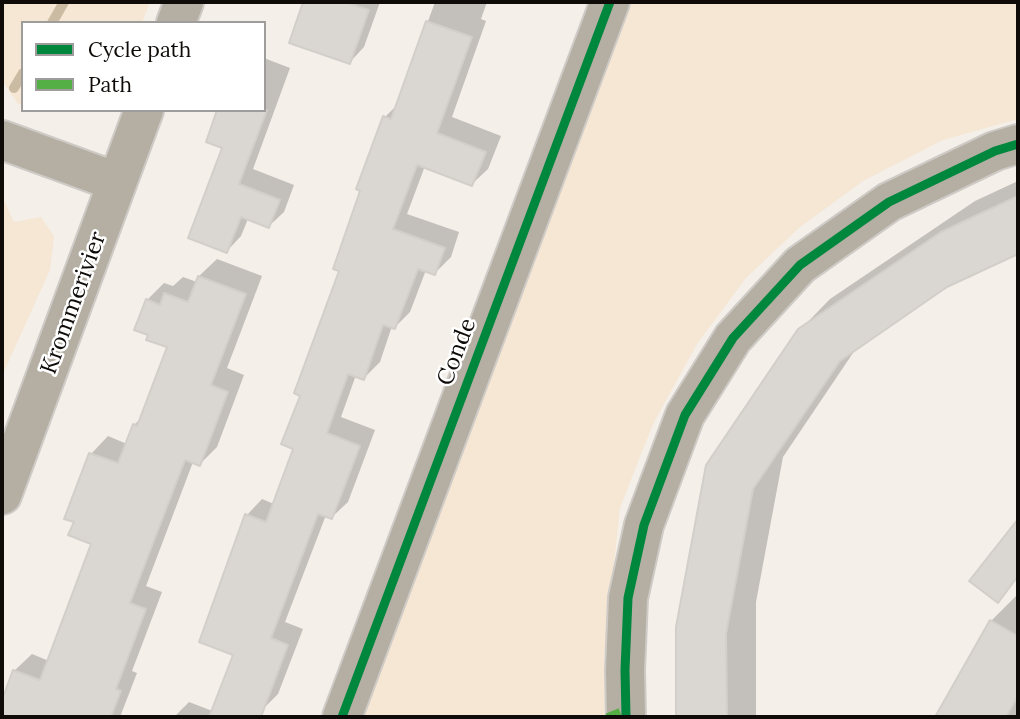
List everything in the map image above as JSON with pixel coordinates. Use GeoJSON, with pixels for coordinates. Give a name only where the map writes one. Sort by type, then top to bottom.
{"type":"FeatureCollection","features":[{"type":"Feature","properties":{"kind":"street"},"geometry":{"type":"LineString","coordinates":[[177,21],[184,2]]}},
{"type":"Feature","properties":{"kind":"street","name":"Conde"},"geometry":{"type":"LineString","coordinates":[[342,717],[610,2]]}},
{"type":"Feature","properties":{"kind":"street","name":"Krommerivier"},"geometry":{"type":"LineString","coordinates":[[2,495],[143,112]]}},
{"type":"Feature","properties":{"kind":"street"},"geometry":{"type":"LineString","coordinates":[[2,139],[117,182]]}},
{"type":"Feature","properties":{"kind":"street"},"geometry":{"type":"LineString","coordinates":[[626,717],[628,598],[644,525],[685,415],[733,338],[800,265],[889,202],[995,151],[1018,144]]}},
{"type":"Feature","properties":{"kind":"shaded area"},"geometry":{"type":"Polygon","coordinates":[[[2,2],[150,2],[143,21],[21,21],[21,105],[2,81],[2,2]]]}},
{"type":"Feature","properties":{"kind":"shaded area"},"geometry":{"type":"Polygon","coordinates":[[[626,2],[1018,2],[1018,119],[943,140],[863,181],[799,228],[746,278],[697,344],[653,424],[620,508],[604,657],[605,717],[361,717],[626,2]]]}},
{"type":"Feature","properties":{"kind":"shaded area"},"geometry":{"type":"Polygon","coordinates":[[[2,196],[14,222],[41,217],[54,236],[50,270],[2,376],[2,196]]]}},
{"type":"Feature","properties":{"kind":"building"},"geometry":{"type":"Polygon","coordinates":[[[303,2],[345,2],[369,10],[350,64],[289,43],[303,2]]]}},
{"type":"Feature","properties":{"kind":"building"},"geometry":{"type":"Polygon","coordinates":[[[426,21],[472,37],[437,133],[486,152],[472,186],[417,165],[393,229],[445,248],[435,275],[418,269],[395,329],[383,325],[364,380],[348,374],[327,433],[360,446],[332,519],[318,514],[271,638],[288,645],[261,717],[209,717],[233,655],[199,642],[245,514],[266,522],[293,449],[281,444],[300,396],[294,393],[339,271],[333,269],[360,191],[356,189],[383,116],[391,119],[426,21]]]}},
{"type":"Feature","properties":{"kind":"building"},"geometry":{"type":"Polygon","coordinates":[[[267,110],[239,184],[280,200],[269,228],[241,217],[227,253],[188,238],[222,148],[206,142],[216,112],[267,110]]]}},
{"type":"Feature","properties":{"kind":"building"},"geometry":{"type":"Polygon","coordinates":[[[1018,196],[1018,254],[947,287],[840,361],[753,489],[726,634],[727,717],[676,717],[676,627],[706,465],[798,329],[941,232],[1018,196]]]}},
{"type":"Feature","properties":{"kind":"building"},"geometry":{"type":"Polygon","coordinates":[[[198,276],[246,294],[211,385],[228,392],[200,466],[185,460],[130,603],[146,609],[116,689],[121,691],[111,717],[2,717],[2,700],[13,670],[40,680],[91,544],[68,535],[74,522],[64,519],[89,453],[118,463],[133,424],[137,426],[167,347],[146,340],[148,335],[134,330],[146,299],[160,305],[164,293],[188,302],[198,276]]]}},
{"type":"Feature","properties":{"kind":"building"},"geometry":{"type":"Polygon","coordinates":[[[1018,519],[1018,576],[998,603],[969,581],[1018,519]]]}},
{"type":"Feature","properties":{"kind":"building"},"geometry":{"type":"Polygon","coordinates":[[[990,620],[1018,636],[1018,696],[1006,717],[935,717],[990,620]]]}},
{"type":"Feature","properties":{"kind":"waterway"},"geometry":{"type":"LineString","coordinates":[[53,21],[64,2]]}},
{"type":"Feature","properties":{"kind":"waterway"},"geometry":{"type":"LineString","coordinates":[[14,88],[21,76]]}},
{"type":"Feature","properties":{"kind":"marked path"},"geometry":{"type":"LineString","coordinates":[[607,717],[626,709]]}},
{"type":"Feature","properties":{"kind":"cycle path"},"geometry":{"type":"LineString","coordinates":[[342,717],[610,2]]}},
{"type":"Feature","properties":{"kind":"cycle path"},"geometry":{"type":"LineString","coordinates":[[626,717],[628,598],[644,525],[685,415],[733,338],[800,265],[889,202],[995,151],[1018,144]]}}]}
